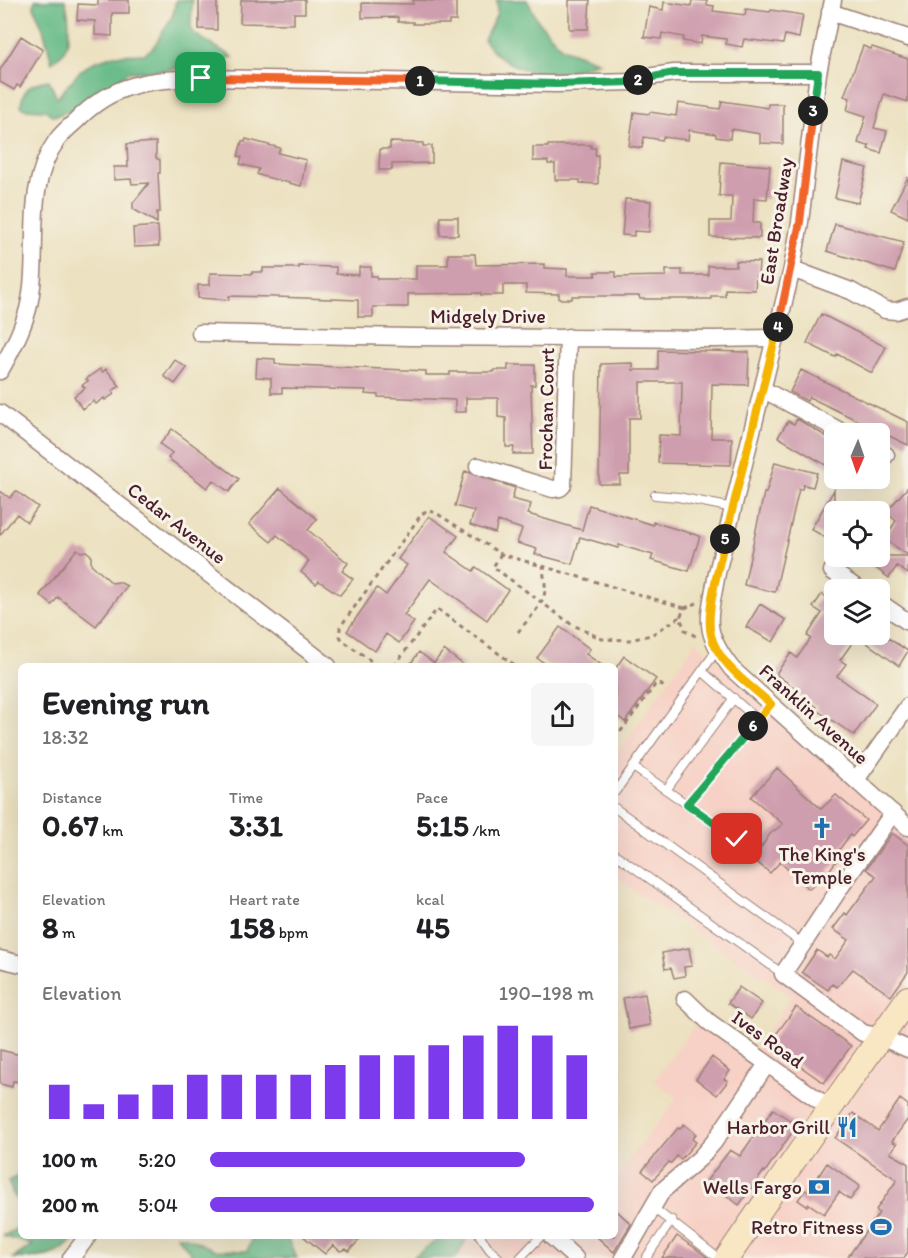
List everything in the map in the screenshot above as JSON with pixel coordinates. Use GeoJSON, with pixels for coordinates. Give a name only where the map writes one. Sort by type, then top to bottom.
{"type":"FeatureCollection","features":[{"type":"Feature","properties":{"kind":"main road"},"geometry":{"type":"LineString","coordinates":[[727,1258],[908,998]]}},
{"type":"Feature","properties":{"kind":"street"},"geometry":{"type":"LineString","coordinates":[[832,6],[908,38]]}},
{"type":"Feature","properties":{"kind":"street","name":"East Broadway"},"geometry":{"type":"LineString","coordinates":[[709,621],[717,573],[792,269],[818,73],[832,6]]}},
{"type":"Feature","properties":{"kind":"street"},"geometry":{"type":"LineString","coordinates":[[0,371],[10,354],[28,309],[33,272],[37,192],[47,158],[57,139],[88,108],[123,88],[155,80],[201,78],[556,84],[633,82],[647,77],[674,73],[818,73]]}},
{"type":"Feature","properties":{"kind":"street"},"geometry":{"type":"LineString","coordinates":[[792,269],[851,291],[885,310],[896,311],[908,307]]}},
{"type":"Feature","properties":{"kind":"street","name":"Midgely Drive"},"geometry":{"type":"LineString","coordinates":[[200,333],[568,338],[776,338]]}},
{"type":"Feature","properties":{"kind":"street","name":"Frochan Court"},"geometry":{"type":"LineString","coordinates":[[478,466],[553,489],[560,489],[565,481],[568,338]]}},
{"type":"Feature","properties":{"kind":"street"},"geometry":{"type":"LineString","coordinates":[[764,390],[826,423]]}},
{"type":"Feature","properties":{"kind":"street","name":"Cedar Avenue"},"geometry":{"type":"LineString","coordinates":[[0,413],[324,663]]}},
{"type":"Feature","properties":{"kind":"street"},"geometry":{"type":"LineString","coordinates":[[832,571],[844,579]]}},
{"type":"Feature","properties":{"kind":"street"},"geometry":{"type":"LineString","coordinates":[[890,610],[908,622]]}},
{"type":"Feature","properties":{"kind":"street","name":"Franklin Avenue"},"geometry":{"type":"LineString","coordinates":[[709,621],[711,636],[717,650],[732,669],[908,826]]}},
{"type":"Feature","properties":{"kind":"street"},"geometry":{"type":"LineString","coordinates":[[856,780],[908,706]]}},
{"type":"Feature","properties":{"kind":"street"},"geometry":{"type":"LineString","coordinates":[[893,813],[783,974],[863,1033],[881,1037],[908,1049]]}},
{"type":"Feature","properties":{"kind":"street"},"geometry":{"type":"LineString","coordinates":[[0,959],[18,963]]}},
{"type":"Feature","properties":{"kind":"street","name":"Ives Road"},"geometry":{"type":"LineString","coordinates":[[685,999],[709,1022],[831,1109]]}},
{"type":"Feature","properties":{"kind":"street"},"geometry":{"type":"LineString","coordinates":[[623,1258],[662,1191],[700,1158],[714,1142],[767,1064]]}},
{"type":"Feature","properties":{"kind":"street"},"geometry":{"type":"LineString","coordinates":[[71,1258],[86,1239]]}},
{"type":"Feature","properties":{"kind":"street"},"geometry":{"type":"LineString","coordinates":[[554,1239],[575,1258]]}},
{"type":"Feature","properties":{"kind":"lane"},"geometry":{"type":"LineString","coordinates":[[655,495],[678,496],[733,508]]}},
{"type":"Feature","properties":{"kind":"lane"},"geometry":{"type":"LineString","coordinates":[[618,788],[717,650]]}},
{"type":"Feature","properties":{"kind":"lane"},"geometry":{"type":"LineString","coordinates":[[702,671],[758,720]]}},
{"type":"Feature","properties":{"kind":"lane"},"geometry":{"type":"LineString","coordinates":[[666,790],[734,698]]}},
{"type":"Feature","properties":{"kind":"lane"},"geometry":{"type":"LineString","coordinates":[[687,804],[771,704]]}},
{"type":"Feature","properties":{"kind":"lane"},"geometry":{"type":"LineString","coordinates":[[633,767],[737,839]]}},
{"type":"Feature","properties":{"kind":"lane"},"geometry":{"type":"LineString","coordinates":[[618,810],[803,944]]}},
{"type":"Feature","properties":{"kind":"lane"},"geometry":{"type":"LineString","coordinates":[[618,856],[783,974]]}},
{"type":"Feature","properties":{"kind":"lane"},"geometry":{"type":"LineString","coordinates":[[652,1206],[718,1258]]}},
{"type":"Feature","properties":{"kind":"lane"},"geometry":{"type":"LineString","coordinates":[[646,1258],[672,1220]]}},
{"type":"Feature","properties":{"kind":"lane"},"geometry":{"type":"LineString","coordinates":[[482,1239],[490,1250],[500,1258]]}},
{"type":"Feature","properties":{"kind":"lane"},"geometry":{"type":"LineString","coordinates":[[520,1258],[538,1239]]}},
{"type":"Feature","properties":{"kind":"path"},"geometry":{"type":"LineString","coordinates":[[374,663],[342,640],[340,627],[424,512],[431,510],[501,554],[685,608]]}},
{"type":"Feature","properties":{"kind":"path"},"geometry":{"type":"LineString","coordinates":[[501,554],[493,567],[585,633],[602,639],[640,638],[662,630],[680,617],[685,608],[694,603],[704,603]]}},
{"type":"Feature","properties":{"kind":"path"},"geometry":{"type":"LineString","coordinates":[[518,632],[541,602],[546,590],[543,566]]}},
{"type":"Feature","properties":{"kind":"path"},"geometry":{"type":"LineString","coordinates":[[396,663],[436,609],[512,663]]}},
{"type":"Feature","properties":{"kind":"path"},"geometry":{"type":"LineString","coordinates":[[680,617],[684,630],[698,637]]}},
{"type":"Feature","properties":{"kind":"path"},"geometry":{"type":"LineString","coordinates":[[618,735],[655,685],[660,684],[664,687]]}},
{"type":"Feature","properties":{"kind":"shaded area"},"geometry":{"type":"Polygon","coordinates":[[[693,640],[908,827],[908,1258],[444,1258],[458,1239],[618,1239],[618,1173],[677,1098],[654,1081],[700,1018],[752,1054],[792,996],[618,880],[618,752],[692,648],[693,640]]]}},
{"type":"Feature","properties":{"kind":"green space"},"geometry":{"type":"Polygon","coordinates":[[[35,0],[65,0],[68,41],[63,53],[52,62],[34,7],[35,0]]]}},
{"type":"Feature","properties":{"kind":"green space"},"geometry":{"type":"Polygon","coordinates":[[[176,0],[192,0],[191,27],[194,34],[233,57],[181,68],[128,72],[92,98],[71,110],[53,116],[45,110],[25,109],[21,106],[26,90],[37,83],[49,80],[57,98],[80,71],[94,62],[114,55],[144,54],[153,48],[173,15],[176,0]]]}},
{"type":"Feature","properties":{"kind":"green space"},"geometry":{"type":"Polygon","coordinates":[[[497,0],[527,0],[538,21],[562,48],[599,62],[571,71],[543,73],[521,68],[500,57],[484,40],[497,14],[497,0]]]}},
{"type":"Feature","properties":{"kind":"green space"},"geometry":{"type":"Polygon","coordinates":[[[18,1176],[18,1202],[13,1194],[8,1181],[18,1176]]]}},
{"type":"Feature","properties":{"kind":"green space"},"geometry":{"type":"Polygon","coordinates":[[[18,1228],[18,1239],[73,1239],[56,1253],[32,1258],[13,1258],[33,1245],[3,1236],[18,1228]]]}},
{"type":"Feature","properties":{"kind":"green space"},"geometry":{"type":"Polygon","coordinates":[[[179,1239],[191,1239],[215,1250],[247,1251],[253,1239],[288,1239],[297,1258],[195,1258],[179,1239]]]}},
{"type":"Feature","properties":{"kind":"green space"},"geometry":{"type":"Polygon","coordinates":[[[439,1239],[466,1239],[456,1258],[412,1258],[439,1239]]]}},
{"type":"Feature","properties":{"kind":"building"},"geometry":{"type":"Polygon","coordinates":[[[98,0],[129,0],[129,13],[112,13],[112,36],[95,35],[95,21],[77,20],[78,4],[98,5],[98,0]]]}},
{"type":"Feature","properties":{"kind":"building"},"geometry":{"type":"Polygon","coordinates":[[[199,0],[217,0],[217,30],[199,29],[199,0]]]}},
{"type":"Feature","properties":{"kind":"building"},"geometry":{"type":"Polygon","coordinates":[[[241,0],[305,0],[305,13],[294,13],[294,24],[240,23],[241,0]]]}},
{"type":"Feature","properties":{"kind":"building"},"geometry":{"type":"Polygon","coordinates":[[[413,0],[456,2],[456,21],[449,21],[449,24],[413,24],[413,22],[398,22],[398,17],[362,18],[362,3],[413,4],[413,0]]]}},
{"type":"Feature","properties":{"kind":"building"},"geometry":{"type":"Polygon","coordinates":[[[569,0],[590,0],[588,29],[569,29],[569,0]]]}},
{"type":"Feature","properties":{"kind":"building"},"geometry":{"type":"Polygon","coordinates":[[[692,0],[707,1],[707,5],[714,6],[713,11],[745,15],[746,9],[770,12],[771,10],[803,15],[799,38],[785,35],[783,44],[744,39],[742,47],[726,44],[726,39],[702,36],[701,44],[683,41],[684,37],[662,33],[661,39],[644,37],[649,7],[663,10],[664,2],[691,6],[692,0]]]}},
{"type":"Feature","properties":{"kind":"building"},"geometry":{"type":"Polygon","coordinates":[[[21,36],[43,50],[20,87],[17,85],[14,90],[0,82],[0,70],[21,36]]]}},
{"type":"Feature","properties":{"kind":"building"},"geometry":{"type":"Polygon","coordinates":[[[863,46],[908,59],[908,102],[884,94],[874,128],[887,131],[881,153],[868,149],[870,144],[868,146],[858,143],[866,116],[847,110],[850,98],[844,96],[863,46]]]}},
{"type":"Feature","properties":{"kind":"building"},"geometry":{"type":"Polygon","coordinates":[[[722,101],[768,108],[768,104],[783,104],[783,144],[760,143],[760,134],[731,129],[730,139],[716,137],[716,134],[689,130],[688,140],[644,137],[642,148],[629,146],[634,112],[676,116],[678,103],[720,109],[722,101]]]}},
{"type":"Feature","properties":{"kind":"building"},"geometry":{"type":"Polygon","coordinates":[[[246,139],[280,148],[278,153],[306,160],[301,186],[262,176],[257,174],[259,169],[240,164],[242,157],[238,156],[242,141],[245,142],[246,139]]]}},
{"type":"Feature","properties":{"kind":"building"},"geometry":{"type":"Polygon","coordinates":[[[156,142],[156,158],[160,160],[160,173],[158,173],[160,212],[157,212],[157,223],[133,209],[133,203],[149,183],[132,184],[131,179],[114,180],[114,167],[128,167],[127,144],[156,142]]]}},
{"type":"Feature","properties":{"kind":"building"},"geometry":{"type":"Polygon","coordinates":[[[390,142],[423,143],[423,146],[432,146],[432,163],[392,164],[392,170],[379,170],[380,149],[390,149],[390,142]]]}},
{"type":"Feature","properties":{"kind":"building"},"geometry":{"type":"Polygon","coordinates":[[[548,145],[591,145],[591,148],[596,148],[598,184],[580,183],[580,180],[555,180],[555,164],[548,164],[548,161],[533,161],[533,147],[548,147],[548,145]]]}},
{"type":"Feature","properties":{"kind":"building"},"geometry":{"type":"Polygon","coordinates":[[[721,162],[770,166],[767,199],[754,198],[753,223],[760,223],[760,238],[710,237],[710,221],[731,221],[732,196],[719,196],[721,162]]]}},
{"type":"Feature","properties":{"kind":"building"},"geometry":{"type":"Polygon","coordinates":[[[843,162],[867,168],[858,203],[835,198],[843,162]]]}},
{"type":"Feature","properties":{"kind":"building"},"geometry":{"type":"Polygon","coordinates":[[[908,177],[908,218],[891,210],[908,177]]]}},
{"type":"Feature","properties":{"kind":"building"},"geometry":{"type":"Polygon","coordinates":[[[625,199],[651,201],[649,232],[634,231],[634,236],[622,235],[625,199]]]}},
{"type":"Feature","properties":{"kind":"building"},"geometry":{"type":"Polygon","coordinates":[[[440,217],[458,217],[458,235],[440,235],[440,217]]]}},
{"type":"Feature","properties":{"kind":"building"},"geometry":{"type":"Polygon","coordinates":[[[835,224],[904,242],[895,272],[827,251],[835,224]]]}},
{"type":"Feature","properties":{"kind":"building"},"geometry":{"type":"Polygon","coordinates":[[[158,226],[159,246],[134,247],[133,228],[158,226]]]}},
{"type":"Feature","properties":{"kind":"building"},"geometry":{"type":"Polygon","coordinates":[[[448,254],[475,254],[476,265],[544,264],[544,268],[567,269],[567,276],[596,276],[595,272],[616,272],[616,277],[666,276],[666,270],[682,270],[682,275],[708,275],[708,266],[736,266],[736,261],[759,262],[755,290],[725,289],[725,296],[711,296],[711,299],[572,296],[572,299],[559,299],[559,294],[526,293],[526,285],[503,285],[503,295],[408,294],[408,307],[373,307],[373,317],[358,317],[358,300],[229,296],[229,300],[198,298],[198,285],[210,285],[210,273],[252,274],[252,272],[263,272],[263,268],[299,268],[299,266],[336,267],[336,274],[359,275],[359,267],[371,267],[371,276],[377,276],[377,279],[416,279],[416,265],[448,265],[448,254]]]}},
{"type":"Feature","properties":{"kind":"building"},"geometry":{"type":"Polygon","coordinates":[[[821,314],[886,347],[872,373],[837,354],[835,357],[807,343],[821,314]]]}},
{"type":"Feature","properties":{"kind":"building"},"geometry":{"type":"Polygon","coordinates":[[[658,350],[749,352],[748,385],[712,384],[711,438],[732,438],[731,465],[658,463],[659,435],[681,436],[682,382],[641,382],[640,418],[629,418],[629,475],[620,475],[620,484],[599,484],[601,364],[633,363],[633,370],[658,370],[658,350]]]}},
{"type":"Feature","properties":{"kind":"building"},"geometry":{"type":"Polygon","coordinates":[[[257,358],[275,359],[275,364],[426,371],[426,375],[450,375],[450,372],[494,372],[494,370],[508,370],[508,365],[535,365],[535,385],[531,385],[533,454],[513,454],[514,447],[506,447],[506,418],[498,417],[498,398],[466,398],[466,412],[455,412],[455,400],[378,397],[378,395],[365,394],[366,390],[282,388],[282,393],[271,393],[271,378],[256,377],[257,358]]]}},
{"type":"Feature","properties":{"kind":"building"},"geometry":{"type":"Polygon","coordinates":[[[175,360],[187,368],[175,384],[164,376],[175,360]]]}},
{"type":"Feature","properties":{"kind":"building"},"geometry":{"type":"Polygon","coordinates":[[[100,369],[103,372],[106,369],[120,386],[112,391],[114,394],[105,400],[104,398],[96,404],[94,401],[82,409],[74,396],[85,388],[82,385],[88,381],[86,379],[100,369]]]}},
{"type":"Feature","properties":{"kind":"building"},"geometry":{"type":"Polygon","coordinates":[[[801,370],[908,422],[908,445],[890,436],[890,423],[863,423],[809,397],[807,401],[790,392],[801,370]]]}},
{"type":"Feature","properties":{"kind":"building"},"geometry":{"type":"Polygon","coordinates":[[[797,419],[824,435],[824,464],[778,437],[788,421],[794,424],[797,419]]]}},
{"type":"Feature","properties":{"kind":"building"},"geometry":{"type":"Polygon","coordinates":[[[172,429],[239,479],[229,492],[213,480],[207,488],[168,458],[172,453],[160,444],[172,429]]]}},
{"type":"Feature","properties":{"kind":"building"},"geometry":{"type":"Polygon","coordinates":[[[775,462],[817,473],[813,487],[803,485],[802,489],[799,489],[775,592],[744,585],[764,493],[766,493],[775,462]]]}},
{"type":"Feature","properties":{"kind":"building"},"geometry":{"type":"Polygon","coordinates":[[[465,471],[515,488],[512,499],[531,504],[528,514],[582,530],[589,505],[653,525],[653,522],[700,536],[689,571],[651,560],[653,555],[580,537],[572,564],[535,554],[537,549],[517,543],[522,529],[498,521],[495,533],[470,525],[474,511],[455,506],[465,471]]]}},
{"type":"Feature","properties":{"kind":"building"},"geometry":{"type":"Polygon","coordinates":[[[908,487],[908,555],[890,543],[890,530],[896,521],[890,516],[890,507],[908,487]]]}},
{"type":"Feature","properties":{"kind":"building"},"geometry":{"type":"Polygon","coordinates":[[[280,488],[317,519],[308,530],[348,563],[342,571],[353,579],[340,595],[319,581],[316,584],[301,572],[309,561],[277,535],[271,542],[249,524],[280,488]]]}},
{"type":"Feature","properties":{"kind":"building"},"geometry":{"type":"Polygon","coordinates":[[[834,490],[834,501],[828,501],[834,490]]]}},
{"type":"Feature","properties":{"kind":"building"},"geometry":{"type":"Polygon","coordinates":[[[0,491],[10,498],[16,491],[38,507],[27,522],[17,514],[0,535],[0,491]]]}},
{"type":"Feature","properties":{"kind":"building"},"geometry":{"type":"Polygon","coordinates":[[[824,507],[824,537],[811,529],[824,507]]]}},
{"type":"Feature","properties":{"kind":"building"},"geometry":{"type":"Polygon","coordinates":[[[429,516],[458,536],[446,552],[473,571],[476,567],[508,590],[487,620],[430,579],[404,615],[414,622],[399,643],[386,634],[375,651],[347,631],[377,588],[386,595],[407,565],[398,559],[429,516]]]}},
{"type":"Feature","properties":{"kind":"building"},"geometry":{"type":"Polygon","coordinates":[[[77,549],[91,555],[91,564],[112,583],[119,582],[127,586],[96,626],[58,597],[52,605],[40,595],[77,549]]]}},
{"type":"Feature","properties":{"kind":"building"},"geometry":{"type":"Polygon","coordinates":[[[890,556],[908,556],[908,574],[897,566],[889,578],[874,567],[890,567],[890,556]]]}},
{"type":"Feature","properties":{"kind":"building"},"geometry":{"type":"Polygon","coordinates":[[[822,594],[824,595],[824,645],[851,645],[840,660],[846,664],[837,676],[876,704],[854,735],[815,709],[817,707],[802,698],[795,691],[796,689],[777,675],[791,653],[797,658],[811,638],[807,636],[822,613],[813,607],[822,594]]]}},
{"type":"Feature","properties":{"kind":"building"},"geometry":{"type":"Polygon","coordinates":[[[760,604],[786,620],[773,642],[746,627],[760,604]]]}},
{"type":"Feature","properties":{"kind":"building"},"geometry":{"type":"Polygon","coordinates":[[[560,627],[590,649],[586,654],[599,663],[544,663],[537,658],[560,627]]]}},
{"type":"Feature","properties":{"kind":"building"},"geometry":{"type":"Polygon","coordinates":[[[890,639],[908,651],[899,666],[870,645],[890,645],[890,639]]]}},
{"type":"Feature","properties":{"kind":"building"},"geometry":{"type":"Polygon","coordinates":[[[444,650],[461,663],[434,663],[444,650]]]}},
{"type":"Feature","properties":{"kind":"building"},"geometry":{"type":"Polygon","coordinates":[[[419,652],[434,663],[411,663],[419,652]]]}},
{"type":"Feature","properties":{"kind":"building"},"geometry":{"type":"Polygon","coordinates":[[[624,656],[656,679],[625,722],[618,716],[618,665],[624,656]]]}},
{"type":"Feature","properties":{"kind":"building","name":"The King's Temple"},"geometry":{"type":"Polygon","coordinates":[[[777,768],[821,809],[836,795],[866,820],[852,837],[850,835],[836,854],[839,857],[824,878],[809,889],[780,862],[770,873],[753,859],[770,834],[783,824],[751,797],[777,768]]]}},
{"type":"Feature","properties":{"kind":"building"},"geometry":{"type":"Polygon","coordinates":[[[892,833],[908,845],[908,972],[891,996],[853,969],[837,987],[832,984],[828,990],[802,972],[817,950],[835,959],[849,940],[833,929],[845,913],[847,915],[876,876],[866,869],[892,833]]]}},
{"type":"Feature","properties":{"kind":"building"},"geometry":{"type":"Polygon","coordinates":[[[689,948],[692,966],[684,967],[685,976],[674,978],[671,968],[665,969],[662,953],[689,948]]]}},
{"type":"Feature","properties":{"kind":"building"},"geometry":{"type":"Polygon","coordinates":[[[739,987],[762,1003],[751,1019],[728,1003],[739,987]]]}},
{"type":"Feature","properties":{"kind":"building"},"geometry":{"type":"Polygon","coordinates":[[[645,994],[650,1025],[629,1029],[623,998],[645,994]]]}},
{"type":"Feature","properties":{"kind":"building"},"geometry":{"type":"Polygon","coordinates":[[[796,1007],[851,1046],[824,1083],[769,1044],[796,1007]]]}},
{"type":"Feature","properties":{"kind":"building"},"geometry":{"type":"Polygon","coordinates":[[[0,1050],[18,1054],[18,1082],[13,1081],[12,1087],[0,1084],[0,1050]]]}},
{"type":"Feature","properties":{"kind":"building"},"geometry":{"type":"Polygon","coordinates":[[[712,1057],[730,1071],[724,1079],[728,1081],[717,1095],[696,1079],[712,1057]]]}},
{"type":"Feature","properties":{"kind":"building"},"geometry":{"type":"Polygon","coordinates":[[[900,1099],[908,1105],[908,1119],[892,1141],[897,1144],[890,1153],[908,1163],[908,1252],[904,1258],[847,1258],[879,1213],[876,1210],[897,1180],[835,1138],[853,1113],[878,1131],[900,1099]]]}},
{"type":"Feature","properties":{"kind":"building"},"geometry":{"type":"Polygon","coordinates":[[[773,1109],[797,1125],[739,1205],[707,1180],[730,1150],[740,1156],[773,1109]]]}},
{"type":"Feature","properties":{"kind":"building"},"geometry":{"type":"Polygon","coordinates":[[[684,1124],[696,1134],[692,1139],[696,1142],[681,1159],[677,1156],[671,1163],[669,1162],[653,1180],[642,1171],[678,1128],[680,1129],[684,1124]]]}},
{"type":"Feature","properties":{"kind":"building"},"geometry":{"type":"Polygon","coordinates":[[[827,1163],[860,1186],[850,1200],[839,1192],[824,1214],[798,1200],[805,1190],[808,1192],[827,1163]]]}},
{"type":"Feature","properties":{"kind":"building"},"geometry":{"type":"Polygon","coordinates":[[[618,1212],[631,1224],[614,1252],[599,1239],[618,1239],[618,1212]]]}},
{"type":"Feature","properties":{"kind":"building"},"geometry":{"type":"Polygon","coordinates":[[[677,1236],[695,1248],[708,1258],[662,1258],[677,1236]]]}},
{"type":"Feature","properties":{"kind":"building"},"geometry":{"type":"Polygon","coordinates":[[[307,1239],[360,1239],[349,1251],[346,1249],[340,1251],[333,1245],[325,1254],[307,1239]]]}},
{"type":"Feature","properties":{"kind":"place","name":"The King's Temple"},"geometry":{"type":"Point","coordinates":[822,828]}},
{"type":"Feature","properties":{"kind":"place","name":"Harbor Grill"},"geometry":{"type":"Point","coordinates":[847,1127]}},
{"type":"Feature","properties":{"kind":"place","name":"Wells Fargo"},"geometry":{"type":"Point","coordinates":[819,1187]}},
{"type":"Feature","properties":{"kind":"place","name":"Retro Fitness"},"geometry":{"type":"Point","coordinates":[881,1227]}},
{"type":"Feature","properties":{"kind":"route"},"geometry":{"type":"LineString","coordinates":[[201,78],[556,84],[633,82],[647,77],[674,73],[818,73],[792,269],[717,573],[709,621],[711,636],[717,650],[732,669],[771,704],[687,804],[737,839]]}}]}
